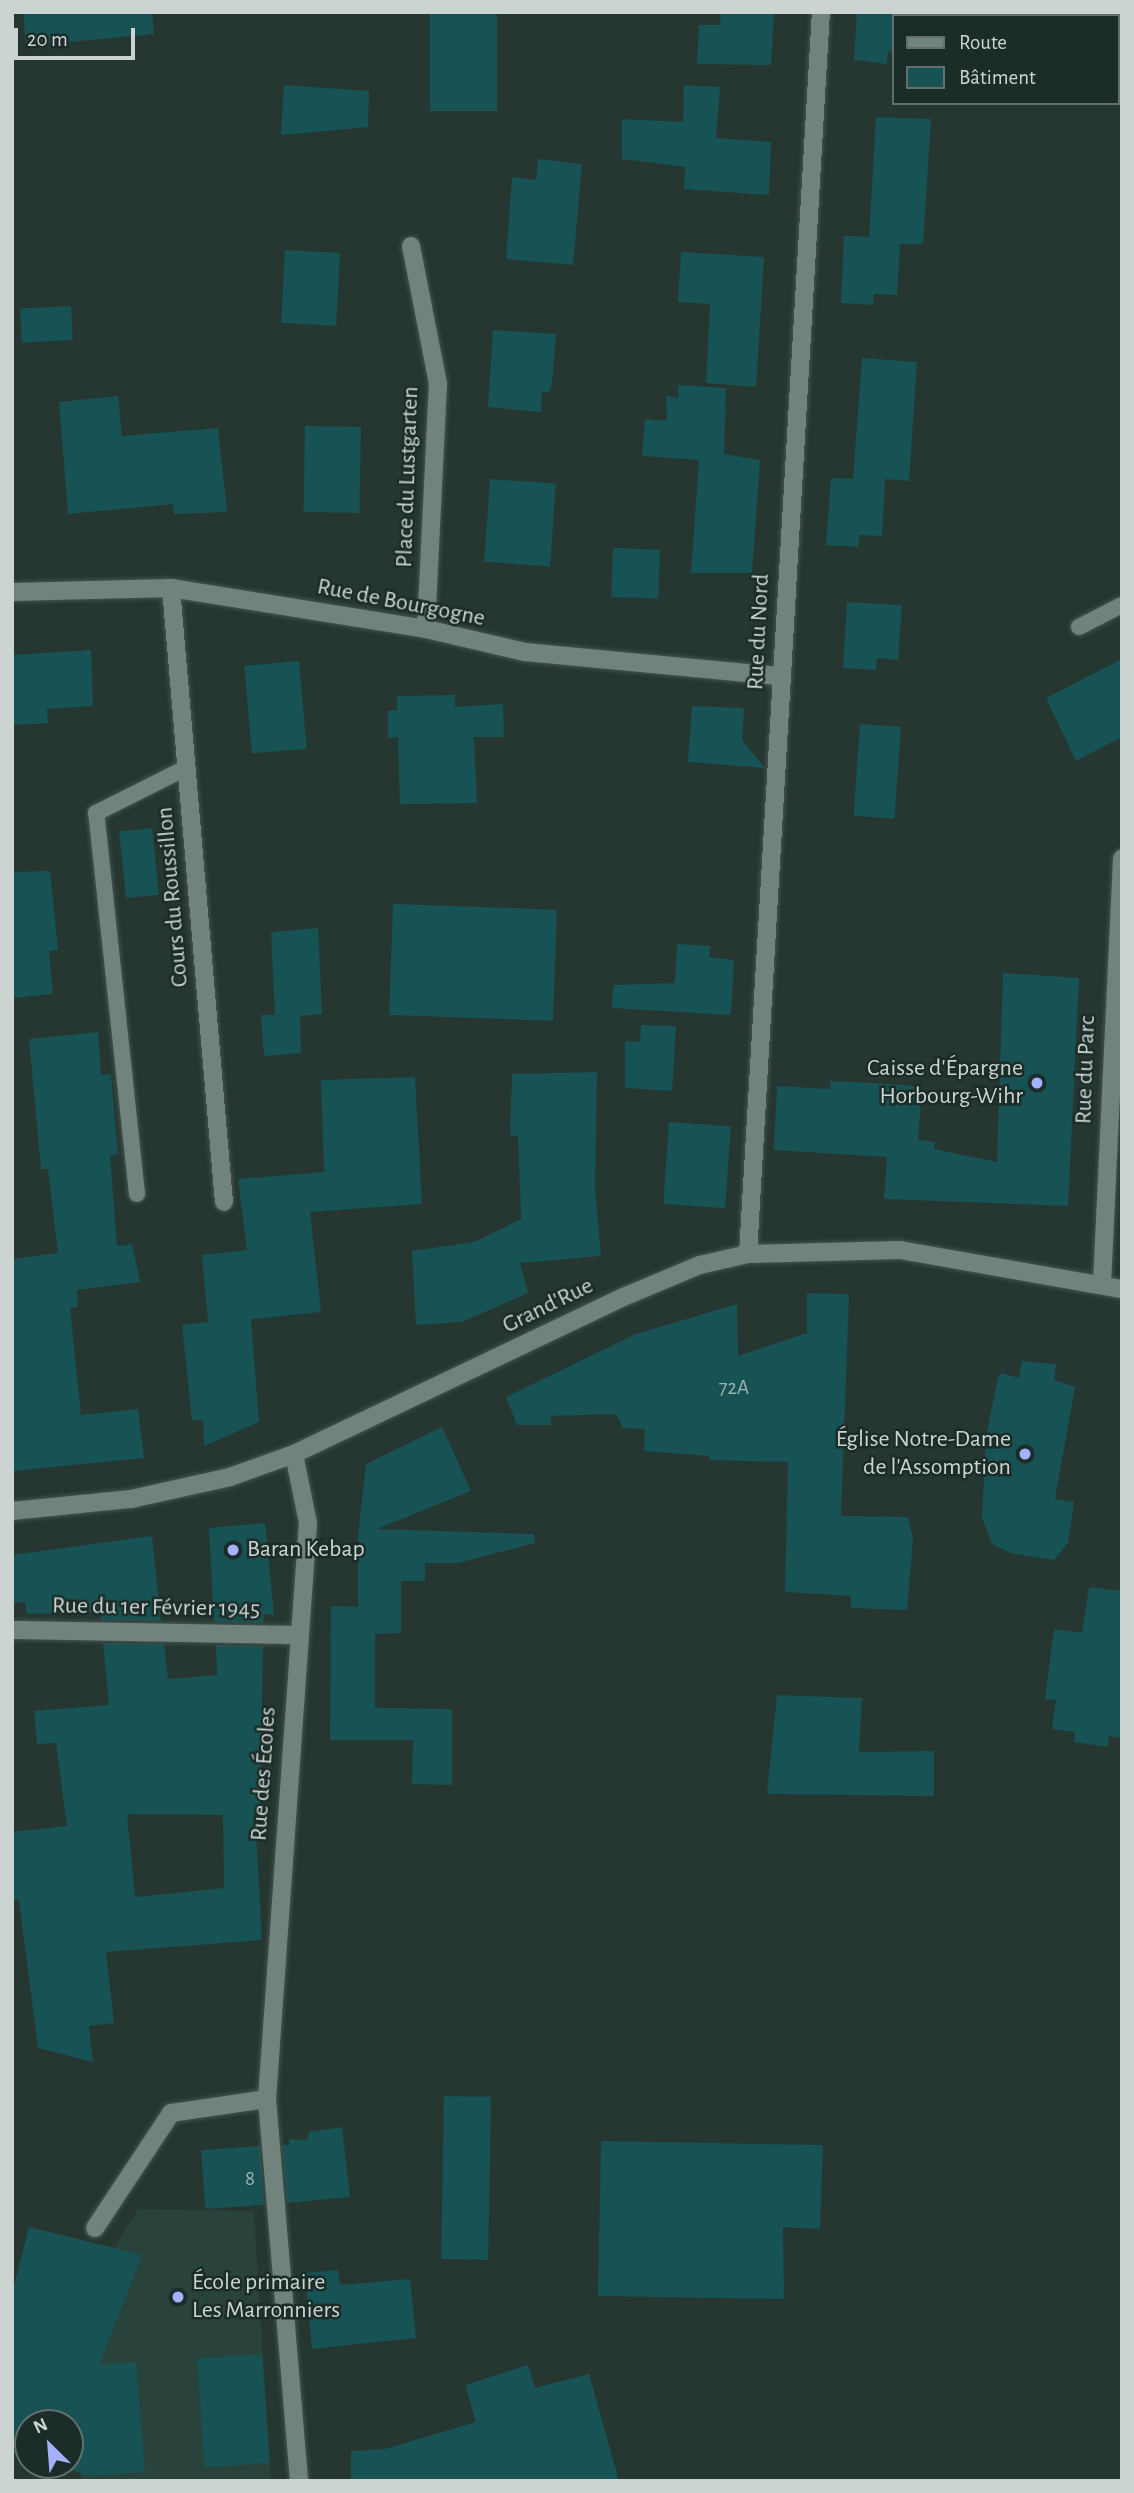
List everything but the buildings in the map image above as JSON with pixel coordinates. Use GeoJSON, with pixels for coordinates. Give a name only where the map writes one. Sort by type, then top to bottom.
{"type":"FeatureCollection","features":[{"type":"Feature","properties":{"kind":"street","name":"Rue du Nord"},"geometry":{"type":"LineString","coordinates":[[748,1254],[821,12]]}},
{"type":"Feature","properties":{"kind":"street","name":"Place du Lustgarten"},"geometry":{"type":"LineString","coordinates":[[411,246],[438,383],[426,629]]}},
{"type":"Feature","properties":{"kind":"street","name":"Rue de Bourgogne"},"geometry":{"type":"LineString","coordinates":[[12,593],[171,588],[426,629],[525,652],[781,676]]}},
{"type":"Feature","properties":{"kind":"street","name":"Cours du Roussillon"},"geometry":{"type":"LineString","coordinates":[[171,588],[224,1202]]}},
{"type":"Feature","properties":{"kind":"street","name":"Rue du Parc"},"geometry":{"type":"LineString","coordinates":[[1102,1284],[1122,858]]}},
{"type":"Feature","properties":{"kind":"street","name":"Grand'Rue"},"geometry":{"type":"LineString","coordinates":[[12,1511],[131,1499],[230,1477],[294,1454],[621,1298],[700,1265],[748,1254],[900,1250],[1122,1289]]}},
{"type":"Feature","properties":{"kind":"street","name":"Rue des Écoles"},"geometry":{"type":"LineString","coordinates":[[294,1454],[308,1523],[267,2099],[299,2481]]}},
{"type":"Feature","properties":{"kind":"street","name":"Rue du 1er Février 1945"},"geometry":{"type":"LineString","coordinates":[[12,1630],[298,1635]]}},
{"type":"Feature","properties":{"kind":"street"},"geometry":{"type":"LineString","coordinates":[[95,2228],[171,2113],[267,2099]]}},
{"type":"Feature","properties":{"kind":"lane"},"geometry":{"type":"LineString","coordinates":[[1079,627],[1122,606]]}},
{"type":"Feature","properties":{"kind":"lane"},"geometry":{"type":"LineString","coordinates":[[137,1194],[96,813],[186,768]]}},
{"type":"Feature","properties":{"kind":"shaded area","name":"École primaire Les Marronniers"},"geometry":{"type":"Polygon","coordinates":[[[138,2209],[254,2211],[271,2481],[81,2481],[84,2479],[84,2409],[75,2409],[72,2367],[118,2241],[138,2209]]]}},
{"type":"Feature","properties":{"kind":"place","name":"Caisse d'Épargne Horbourg-Wihr"},"geometry":{"type":"Point","coordinates":[1037,1083]}},
{"type":"Feature","properties":{"kind":"place","name":"Église Notre-Dame de l'Assomption"},"geometry":{"type":"Point","coordinates":[1025,1454]}},
{"type":"Feature","properties":{"kind":"place","name":"Baran Kebap"},"geometry":{"type":"Point","coordinates":[233,1550]}},
{"type":"Feature","properties":{"kind":"place","name":"École primaire Les Marronniers"},"geometry":{"type":"Point","coordinates":[178,2297]}}]}
